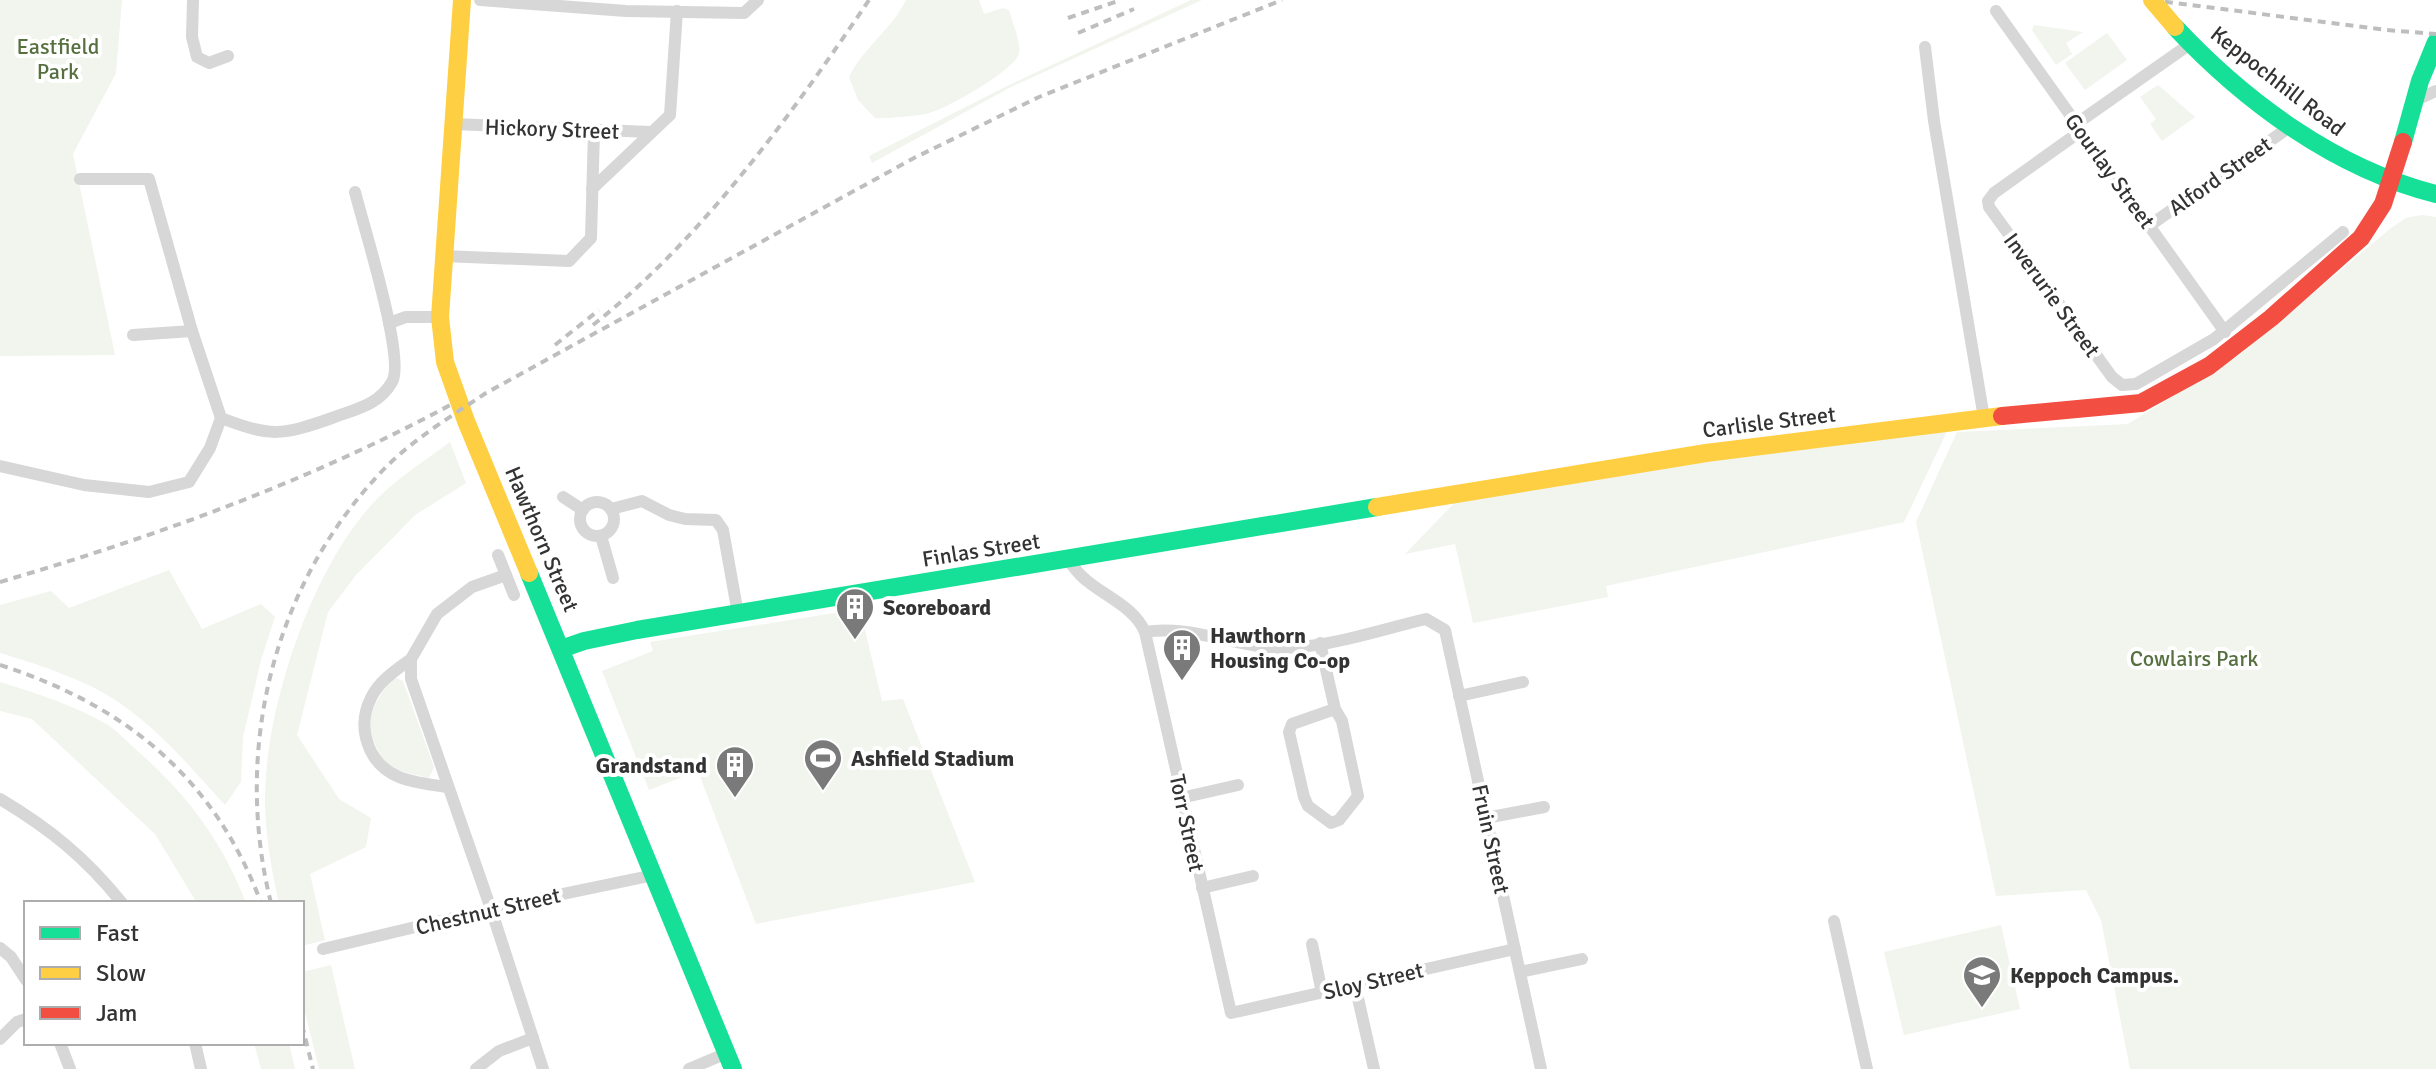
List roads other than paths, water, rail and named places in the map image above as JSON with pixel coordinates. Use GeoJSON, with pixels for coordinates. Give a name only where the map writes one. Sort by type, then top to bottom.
{"type":"FeatureCollection","features":[{"type":"Feature","properties":{"kind":"street"},"geometry":{"type":"LineString","coordinates":[[193,0],[192,37],[197,57],[209,63],[228,56]]}},
{"type":"Feature","properties":{"kind":"street","name":"Hawthorn Street"},"geometry":{"type":"LineString","coordinates":[[462,0],[443,256],[442,349],[452,384],[730,1061]]}},
{"type":"Feature","properties":{"kind":"street"},"geometry":{"type":"LineString","coordinates":[[480,0],[744,13],[758,0]]}},
{"type":"Feature","properties":{"kind":"street","name":"Keppochhill Road"},"geometry":{"type":"LineString","coordinates":[[2152,0],[2190,44],[2291,126],[2346,162],[2392,182],[2436,194]]}},
{"type":"Feature","properties":{"kind":"street"},"geometry":{"type":"LineString","coordinates":[[592,189],[670,115],[677,11]]}},
{"type":"Feature","properties":{"kind":"street","name":"Gourlay Street"},"geometry":{"type":"LineString","coordinates":[[1996,11],[2225,332]]}},
{"type":"Feature","properties":{"kind":"street"},"geometry":{"type":"LineString","coordinates":[[2078,128],[2190,44]]}},
{"type":"Feature","properties":{"kind":"street"},"geometry":{"type":"LineString","coordinates":[[1925,47],[1934,121],[1984,418]]}},
{"type":"Feature","properties":{"kind":"street","name":"Carlisle Street"},"geometry":{"type":"LineString","coordinates":[[1068,560],[1706,453],[1984,418],[2141,403],[2159,396],[2247,338],[2370,228],[2392,182],[2414,101],[2432,50]]}},
{"type":"Feature","properties":{"kind":"street"},"geometry":{"type":"LineString","coordinates":[[2414,101],[2436,91]]}},
{"type":"Feature","properties":{"kind":"street","name":"Hickory Street"},"geometry":{"type":"LineString","coordinates":[[453,124],[650,132]]}},
{"type":"Feature","properties":{"kind":"street","name":"Alford Street"},"geometry":{"type":"LineString","coordinates":[[2149,226],[2291,126]]}},
{"type":"Feature","properties":{"kind":"street","name":"Inverurie Street"},"geometry":{"type":"LineString","coordinates":[[2078,128],[1994,193],[1988,201],[1991,213],[2112,377],[2122,385],[2128,387],[2145,381],[2225,332]]}},
{"type":"Feature","properties":{"kind":"street"},"geometry":{"type":"LineString","coordinates":[[443,256],[569,261],[591,238],[594,131]]}},
{"type":"Feature","properties":{"kind":"street"},"geometry":{"type":"LineString","coordinates":[[0,466],[84,485],[149,492],[189,482],[210,448],[221,418],[192,331],[149,179],[80,179]]}},
{"type":"Feature","properties":{"kind":"street"},"geometry":{"type":"LineString","coordinates":[[221,418],[259,433],[294,431],[377,402],[395,379],[389,323],[355,192]]}},
{"type":"Feature","properties":{"kind":"street"},"geometry":{"type":"LineString","coordinates":[[2225,332],[2343,232]]}},
{"type":"Feature","properties":{"kind":"street"},"geometry":{"type":"LineString","coordinates":[[389,323],[406,317],[440,317]]}},
{"type":"Feature","properties":{"kind":"street"},"geometry":{"type":"LineString","coordinates":[[133,335],[192,331]]}},
{"type":"Feature","properties":{"kind":"street"},"geometry":{"type":"LineString","coordinates":[[563,497],[583,510]]}},
{"type":"Feature","properties":{"kind":"street"},"geometry":{"type":"LineString","coordinates":[[583,510],[597,502],[611,509],[642,501],[669,515],[716,520],[723,530],[738,614]]}},
{"type":"Feature","properties":{"kind":"street"},"geometry":{"type":"LineString","coordinates":[[583,510],[582,526],[590,535],[601,536],[613,525],[611,509]]}},
{"type":"Feature","properties":{"kind":"street"},"geometry":{"type":"LineString","coordinates":[[601,536],[613,578]]}},
{"type":"Feature","properties":{"kind":"street"},"geometry":{"type":"LineString","coordinates":[[498,555],[514,595]]}},
{"type":"Feature","properties":{"kind":"street","name":"Finlas Street"},"geometry":{"type":"LineString","coordinates":[[561,649],[637,630],[1068,560],[1084,579],[1132,612],[1145,632]]}},
{"type":"Feature","properties":{"kind":"street"},"geometry":{"type":"LineString","coordinates":[[448,787],[399,777],[383,768],[370,751],[365,736],[365,716],[370,698],[380,684],[411,659],[437,614],[472,587],[506,575]]}},
{"type":"Feature","properties":{"kind":"street","name":"Fruin Street"},"geometry":{"type":"LineString","coordinates":[[1320,643],[1426,619],[1445,630],[1541,1069]]}},
{"type":"Feature","properties":{"kind":"street"},"geometry":{"type":"LineString","coordinates":[[1145,632],[1163,629],[1269,647],[1320,643],[1335,709],[1342,721],[1358,796],[1339,820],[1331,823],[1308,806],[1289,732],[1292,724],[1335,709]]}},
{"type":"Feature","properties":{"kind":"street","name":"Torr Street"},"geometry":{"type":"LineString","coordinates":[[1145,632],[1231,1013]]}},
{"type":"Feature","properties":{"kind":"street"},"geometry":{"type":"LineString","coordinates":[[411,659],[411,679],[543,1069]]}},
{"type":"Feature","properties":{"kind":"street"},"geometry":{"type":"LineString","coordinates":[[1459,696],[1523,682]]}},
{"type":"Feature","properties":{"kind":"street"},"geometry":{"type":"LineString","coordinates":[[1181,798],[1238,785]]}},
{"type":"Feature","properties":{"kind":"street"},"geometry":{"type":"LineString","coordinates":[[0,799],[41,823],[93,868],[120,901]]}},
{"type":"Feature","properties":{"kind":"street"},"geometry":{"type":"LineString","coordinates":[[1486,818],[1544,807]]}},
{"type":"Feature","properties":{"kind":"street","name":"Chestnut Street"},"geometry":{"type":"LineString","coordinates":[[323,949],[654,875]]}},
{"type":"Feature","properties":{"kind":"street"},"geometry":{"type":"LineString","coordinates":[[1202,888],[1253,876]]}},
{"type":"Feature","properties":{"kind":"street"},"geometry":{"type":"LineString","coordinates":[[1834,921],[1867,1069]]}},
{"type":"Feature","properties":{"kind":"street"},"geometry":{"type":"LineString","coordinates":[[1312,944],[1322,993]]}},
{"type":"Feature","properties":{"kind":"street"},"geometry":{"type":"LineString","coordinates":[[0,948],[11,957],[24,977]]}},
{"type":"Feature","properties":{"kind":"street","name":"Sloy Street"},"geometry":{"type":"LineString","coordinates":[[1231,1013],[1515,949]]}},
{"type":"Feature","properties":{"kind":"street"},"geometry":{"type":"LineString","coordinates":[[1520,972],[1582,959]]}},
{"type":"Feature","properties":{"kind":"street"},"geometry":{"type":"LineString","coordinates":[[1355,985],[1374,1069]]}},
{"type":"Feature","properties":{"kind":"street"},"geometry":{"type":"LineString","coordinates":[[0,1039],[17,1022],[24,1020]]}},
{"type":"Feature","properties":{"kind":"street"},"geometry":{"type":"LineString","coordinates":[[476,1069],[499,1051],[533,1038]]}},
{"type":"Feature","properties":{"kind":"street"},"geometry":{"type":"LineString","coordinates":[[61,1045],[70,1069]]}},
{"type":"Feature","properties":{"kind":"street"},"geometry":{"type":"LineString","coordinates":[[195,1045],[201,1069]]}},
{"type":"Feature","properties":{"kind":"street"},"geometry":{"type":"LineString","coordinates":[[689,1069],[730,1061]]}},
{"type":"Feature","properties":{"kind":"railway"},"geometry":{"type":"LineString","coordinates":[[593,325],[671,254],[743,173],[809,87],[869,0]]}},
{"type":"Feature","properties":{"kind":"railway"},"geometry":{"type":"LineString","coordinates":[[1068,18],[1121,0]]}},
{"type":"Feature","properties":{"kind":"railway"},"geometry":{"type":"LineString","coordinates":[[271,901],[260,844],[257,785],[261,727],[272,669],[291,613],[316,560],[349,510],[399,455],[486,393],[914,158],[1039,97],[1282,0]]}},
{"type":"Feature","properties":{"kind":"railway"},"geometry":{"type":"LineString","coordinates":[[2151,0],[2436,34]]}},
{"type":"Feature","properties":{"kind":"railway"},"geometry":{"type":"LineString","coordinates":[[1078,33],[1134,9]]}},
{"type":"Feature","properties":{"kind":"railway"},"geometry":{"type":"LineString","coordinates":[[555,345],[599,310]]}},
{"type":"Feature","properties":{"kind":"railway"},"geometry":{"type":"LineString","coordinates":[[0,582],[175,526],[288,482],[454,403]]}},
{"type":"Feature","properties":{"kind":"railway"},"geometry":{"type":"LineString","coordinates":[[0,665],[87,701],[160,752],[191,783],[218,819],[242,859],[260,901]]}},
{"type":"Feature","properties":{"kind":"railway"},"geometry":{"type":"LineString","coordinates":[[304,1033],[313,1069]]}},
{"type":"Feature","properties":{"kind":"place","name":"Scoreboard"},"geometry":{"type":"Point","coordinates":[855,641]}},
{"type":"Feature","properties":{"kind":"place","name":"Hawthorn Housing Co-op"},"geometry":{"type":"Point","coordinates":[1182,682]}},
{"type":"Feature","properties":{"kind":"place","name":"Ashfield Stadium"},"geometry":{"type":"Point","coordinates":[823,792]}},
{"type":"Feature","properties":{"kind":"place","name":"Grandstand"},"geometry":{"type":"Point","coordinates":[735,799]}},
{"type":"Feature","properties":{"kind":"place","name":"Keppoch Campus."},"geometry":{"type":"Point","coordinates":[1982,1009]}},
{"type":"Feature","properties":{"kind":"park label","name":"Eastfield Park"},"geometry":{"type":"Point","coordinates":[58,58]}},
{"type":"Feature","properties":{"kind":"park label","name":"Cowlairs Park"},"geometry":{"type":"Point","coordinates":[2194,658]}}]}
